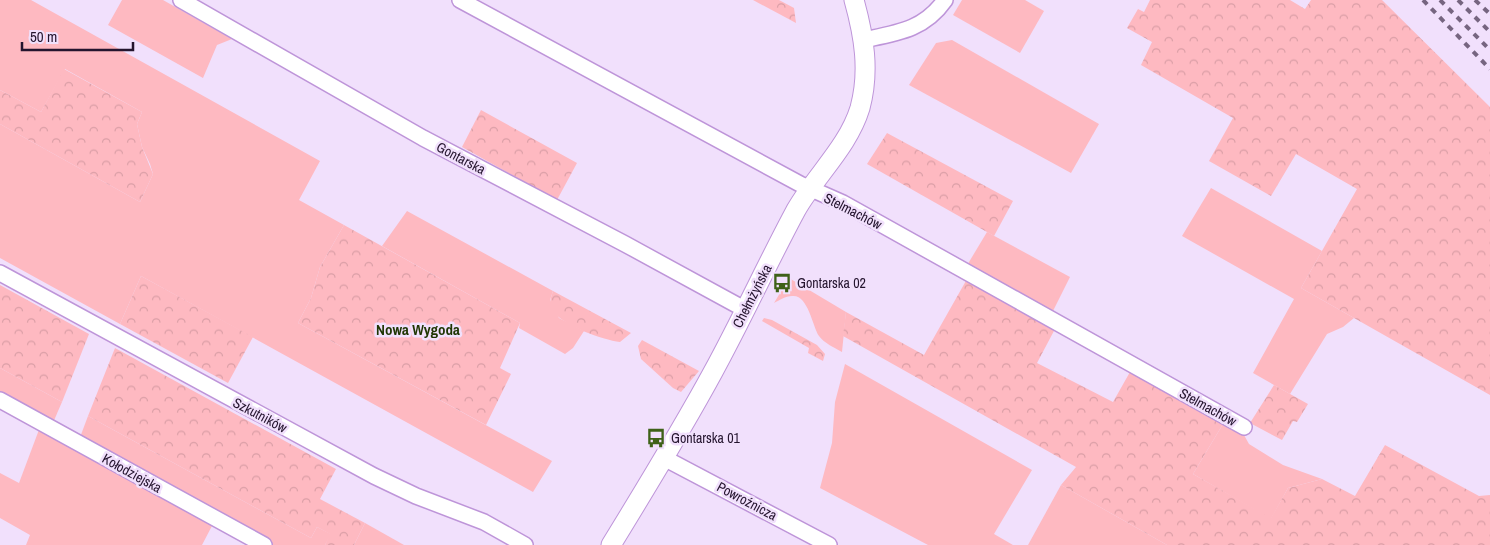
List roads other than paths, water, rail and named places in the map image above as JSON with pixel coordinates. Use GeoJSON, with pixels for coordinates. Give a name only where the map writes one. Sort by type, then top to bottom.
{"type":"FeatureCollection","features":[{"type":"Feature","properties":{"kind":"street","name":"Gontarska"},"geometry":{"type":"LineString","coordinates":[[180,0],[423,138],[746,310]]}},
{"type":"Feature","properties":{"kind":"street","name":"Stelmachów"},"geometry":{"type":"LineString","coordinates":[[460,0],[810,189],[843,203],[1244,427]]}},
{"type":"Feature","properties":{"kind":"street","name":"Chełmżyńska"},"geometry":{"type":"LineString","coordinates":[[612,545],[714,372],[791,220],[810,189],[841,147],[859,111],[866,73],[864,40],[854,0]]}},
{"type":"Feature","properties":{"kind":"street"},"geometry":{"type":"LineString","coordinates":[[864,40],[902,32],[915,27],[932,16],[946,0]]}},
{"type":"Feature","properties":{"kind":"street","name":"Szkutników"},"geometry":{"type":"LineString","coordinates":[[0,273],[374,476],[416,496],[484,522],[525,545]]}},
{"type":"Feature","properties":{"kind":"street","name":"Kołodziejska"},"geometry":{"type":"LineString","coordinates":[[0,400],[264,545]]}},
{"type":"Feature","properties":{"kind":"street","name":"Powroźnicza"},"geometry":{"type":"LineString","coordinates":[[664,458],[829,545]]}},
{"type":"Feature","properties":{"kind":"railway"},"geometry":{"type":"LineString","coordinates":[[1423,0],[1490,69]]}},
{"type":"Feature","properties":{"kind":"railway"},"geometry":{"type":"LineString","coordinates":[[1440,0],[1490,50]]}},
{"type":"Feature","properties":{"kind":"railway"},"geometry":{"type":"LineString","coordinates":[[1458,0],[1490,32]]}},
{"type":"Feature","properties":{"kind":"railway"},"geometry":{"type":"LineString","coordinates":[[1475,0],[1490,14]]}},
{"type":"Feature","properties":{"kind":"place","name":"Gontarska 02"},"geometry":{"type":"Point","coordinates":[782,283]}},
{"type":"Feature","properties":{"kind":"place","name":"Gontarska 01"},"geometry":{"type":"Point","coordinates":[656,438]}},
{"type":"Feature","properties":{"kind":"district","name":"Nowa Wygoda"},"geometry":{"type":"Point","coordinates":[418,330]}}]}
